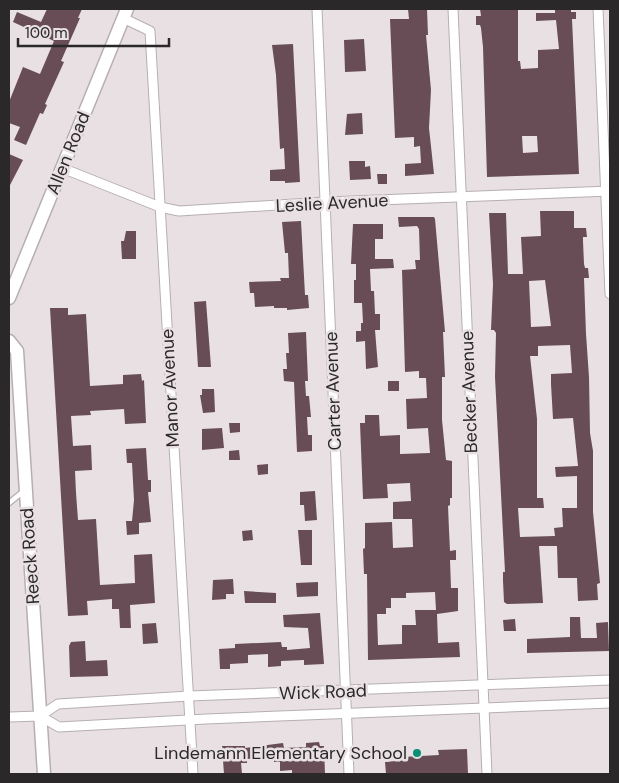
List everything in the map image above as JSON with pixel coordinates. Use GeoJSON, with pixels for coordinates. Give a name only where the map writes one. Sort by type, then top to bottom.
{"type":"FeatureCollection","features":[{"type":"Feature","properties":{"kind":"street","name":"Carter Avenue"},"geometry":{"type":"LineString","coordinates":[[317,9],[349,774]]}},
{"type":"Feature","properties":{"kind":"street","name":"Becker Avenue"},"geometry":{"type":"LineString","coordinates":[[453,9],[482,708],[487,774]]}},
{"type":"Feature","properties":{"kind":"street"},"geometry":{"type":"LineString","coordinates":[[598,9],[608,192],[610,294]]}},
{"type":"Feature","properties":{"kind":"street","name":"Allen Road"},"geometry":{"type":"LineString","coordinates":[[9,298],[12,280],[62,168],[125,14]]}},
{"type":"Feature","properties":{"kind":"street","name":"Manor Avenue"},"geometry":{"type":"LineString","coordinates":[[125,14],[150,30],[193,774]]}},
{"type":"Feature","properties":{"kind":"street","name":"Leslie Avenue"},"geometry":{"type":"LineString","coordinates":[[62,168],[160,207],[179,211],[326,202],[608,192]]}},
{"type":"Feature","properties":{"kind":"street","name":"Reeck Road"},"geometry":{"type":"LineString","coordinates":[[9,341],[17,351],[44,774]]}},
{"type":"Feature","properties":{"kind":"street","name":"Wick Road"},"geometry":{"type":"LineString","coordinates":[[9,717],[40,716],[58,704],[189,696],[610,680]]}},
{"type":"Feature","properties":{"kind":"street","name":"Wick Road"},"geometry":{"type":"LineString","coordinates":[[40,716],[59,727],[610,703]]}},
{"type":"Feature","properties":{"kind":"lane"},"geometry":{"type":"LineString","coordinates":[[9,504],[26,489]]}},
{"type":"Feature","properties":{"kind":"building"},"geometry":{"type":"Polygon","coordinates":[[[47,9],[82,9],[78,18],[80,18],[61,61],[64,62],[45,104],[47,105],[43,114],[40,113],[26,145],[14,140],[20,127],[9,123],[9,102],[23,67],[40,74],[54,41],[13,22],[17,12],[41,22],[47,9]]]}},
{"type":"Feature","properties":{"kind":"building"},"geometry":{"type":"Polygon","coordinates":[[[408,9],[427,9],[428,35],[426,35],[431,90],[429,128],[434,174],[405,176],[405,164],[421,163],[420,146],[414,147],[414,137],[395,138],[390,19],[409,19],[408,9]]]}},
{"type":"Feature","properties":{"kind":"building"},"geometry":{"type":"Polygon","coordinates":[[[480,9],[518,9],[518,61],[520,61],[521,69],[538,68],[538,50],[559,49],[556,20],[536,21],[536,13],[555,13],[555,9],[571,9],[571,12],[576,12],[576,19],[572,19],[579,174],[487,177],[483,47],[481,28],[480,25],[476,25],[476,16],[481,16],[480,9]],[[522,136],[523,153],[538,152],[537,136],[522,136]]]}},
{"type":"Feature","properties":{"kind":"building"},"geometry":{"type":"Polygon","coordinates":[[[364,39],[366,71],[345,72],[344,40],[364,39]]]}},
{"type":"Feature","properties":{"kind":"building"},"geometry":{"type":"Polygon","coordinates":[[[293,44],[300,182],[285,183],[285,181],[270,181],[270,170],[285,169],[284,148],[280,149],[276,75],[272,45],[293,44]]]}},
{"type":"Feature","properties":{"kind":"building"},"geometry":{"type":"Polygon","coordinates":[[[362,113],[363,134],[345,135],[347,114],[362,113]]]}},
{"type":"Feature","properties":{"kind":"building"},"geometry":{"type":"Polygon","coordinates":[[[9,154],[23,160],[9,187],[9,154]]]}},
{"type":"Feature","properties":{"kind":"building"},"geometry":{"type":"Polygon","coordinates":[[[349,161],[365,161],[365,167],[370,166],[371,179],[350,180],[349,161]]]}},
{"type":"Feature","properties":{"kind":"building"},"geometry":{"type":"Polygon","coordinates":[[[377,174],[387,174],[387,184],[378,184],[377,174]]]}},
{"type":"Feature","properties":{"kind":"building"},"geometry":{"type":"Polygon","coordinates":[[[540,211],[574,211],[574,228],[586,228],[587,237],[583,237],[583,241],[584,264],[585,268],[588,268],[589,278],[584,278],[590,433],[593,451],[593,512],[600,583],[597,584],[598,600],[578,601],[577,578],[558,578],[557,546],[539,546],[543,603],[507,604],[504,602],[503,581],[503,572],[505,572],[495,377],[496,333],[494,330],[491,330],[493,284],[489,213],[506,213],[508,274],[523,274],[521,237],[541,236],[540,211]],[[545,280],[529,281],[531,327],[551,326],[545,280]],[[570,345],[538,346],[538,356],[530,356],[537,419],[537,498],[543,498],[544,508],[518,508],[520,537],[555,536],[554,528],[563,527],[562,508],[577,508],[577,476],[556,477],[555,467],[578,466],[573,418],[553,419],[551,384],[551,374],[572,373],[570,345]]]}},
{"type":"Feature","properties":{"kind":"building"},"geometry":{"type":"Polygon","coordinates":[[[398,217],[434,217],[435,219],[445,332],[443,332],[445,377],[442,377],[442,420],[446,460],[452,461],[452,498],[450,498],[450,505],[448,506],[450,551],[456,550],[456,560],[450,560],[451,588],[458,588],[458,611],[437,614],[438,643],[459,642],[460,657],[368,660],[367,574],[364,574],[363,549],[365,548],[365,523],[392,522],[393,548],[413,547],[412,519],[393,519],[393,502],[411,501],[410,483],[387,484],[388,498],[363,499],[360,423],[365,423],[365,415],[379,415],[380,436],[400,435],[400,454],[430,453],[428,428],[407,429],[406,399],[427,398],[426,378],[419,378],[419,371],[405,372],[402,270],[416,269],[415,260],[420,260],[419,229],[417,226],[399,227],[398,217]],[[435,592],[406,593],[406,598],[391,598],[391,608],[386,608],[386,614],[377,614],[378,645],[402,644],[402,625],[416,625],[415,610],[436,610],[435,592]]]}},
{"type":"Feature","properties":{"kind":"building"},"geometry":{"type":"Polygon","coordinates":[[[301,221],[305,295],[308,295],[309,308],[287,310],[287,308],[274,308],[274,306],[255,307],[254,293],[250,293],[249,282],[281,281],[280,278],[289,278],[288,253],[285,253],[282,222],[301,221]]]}},
{"type":"Feature","properties":{"kind":"building"},"geometry":{"type":"Polygon","coordinates":[[[353,224],[383,224],[383,239],[375,239],[375,259],[393,259],[394,268],[370,269],[371,291],[374,291],[375,314],[380,314],[380,330],[375,330],[378,367],[366,369],[365,341],[356,342],[356,331],[361,331],[361,323],[363,323],[362,303],[354,303],[356,264],[351,264],[353,224]]]}},
{"type":"Feature","properties":{"kind":"building"},"geometry":{"type":"Polygon","coordinates":[[[126,231],[136,231],[136,259],[122,259],[121,241],[124,241],[126,231]]]}},
{"type":"Feature","properties":{"kind":"building"},"geometry":{"type":"Polygon","coordinates":[[[206,301],[211,367],[198,367],[194,302],[206,301]]]}},
{"type":"Feature","properties":{"kind":"building"},"geometry":{"type":"Polygon","coordinates":[[[50,308],[68,308],[68,315],[86,314],[90,386],[123,384],[123,375],[141,374],[142,381],[144,380],[146,423],[125,424],[124,409],[90,411],[91,415],[71,416],[73,446],[91,445],[92,470],[75,471],[76,493],[78,520],[96,519],[100,585],[135,583],[134,555],[152,554],[155,603],[130,605],[131,628],[120,628],[119,609],[112,609],[112,599],[87,601],[88,615],[68,616],[50,308]]]}},
{"type":"Feature","properties":{"kind":"building"},"geometry":{"type":"Polygon","coordinates":[[[306,332],[308,381],[305,381],[306,396],[309,396],[311,417],[307,417],[308,435],[312,435],[312,451],[297,452],[294,382],[284,381],[283,369],[287,369],[286,353],[289,353],[288,333],[306,332]]]}},
{"type":"Feature","properties":{"kind":"building"},"geometry":{"type":"Polygon","coordinates":[[[388,381],[399,381],[399,391],[388,391],[388,381]]]}},
{"type":"Feature","properties":{"kind":"building"},"geometry":{"type":"Polygon","coordinates":[[[202,389],[214,389],[215,412],[203,413],[200,395],[202,395],[202,389]]]}},
{"type":"Feature","properties":{"kind":"building"},"geometry":{"type":"Polygon","coordinates":[[[229,423],[240,423],[240,432],[230,433],[229,423]]]}},
{"type":"Feature","properties":{"kind":"building"},"geometry":{"type":"Polygon","coordinates":[[[222,428],[224,448],[202,450],[202,429],[222,428]]]}},
{"type":"Feature","properties":{"kind":"building"},"geometry":{"type":"Polygon","coordinates":[[[146,448],[148,480],[151,480],[151,492],[148,492],[151,522],[139,523],[139,534],[127,535],[126,521],[132,521],[134,500],[132,463],[127,463],[126,449],[146,448]]]}},
{"type":"Feature","properties":{"kind":"building"},"geometry":{"type":"Polygon","coordinates":[[[239,450],[240,460],[229,460],[229,451],[239,450]]]}},
{"type":"Feature","properties":{"kind":"building"},"geometry":{"type":"Polygon","coordinates":[[[268,464],[268,474],[258,475],[257,465],[268,464]]]}},
{"type":"Feature","properties":{"kind":"building"},"geometry":{"type":"Polygon","coordinates":[[[315,491],[317,520],[305,521],[304,505],[300,505],[300,492],[315,491]]]}},
{"type":"Feature","properties":{"kind":"building"},"geometry":{"type":"Polygon","coordinates":[[[252,530],[253,540],[243,541],[242,531],[252,530]]]}},
{"type":"Feature","properties":{"kind":"building"},"geometry":{"type":"Polygon","coordinates":[[[298,530],[312,530],[312,565],[301,565],[298,530]]]}},
{"type":"Feature","properties":{"kind":"building"},"geometry":{"type":"Polygon","coordinates":[[[233,579],[234,594],[226,594],[226,599],[212,600],[213,580],[233,579]]]}},
{"type":"Feature","properties":{"kind":"building"},"geometry":{"type":"Polygon","coordinates":[[[318,582],[318,596],[297,597],[296,583],[318,582]]]}},
{"type":"Feature","properties":{"kind":"building"},"geometry":{"type":"Polygon","coordinates":[[[244,591],[276,593],[276,603],[245,603],[244,591]]]}},
{"type":"Feature","properties":{"kind":"building"},"geometry":{"type":"Polygon","coordinates":[[[320,613],[324,664],[304,665],[304,660],[281,661],[281,666],[268,667],[268,654],[248,655],[248,663],[230,664],[230,669],[220,669],[219,649],[235,648],[235,644],[281,642],[282,647],[287,647],[287,650],[310,648],[308,628],[284,627],[283,615],[320,613]]]}},
{"type":"Feature","properties":{"kind":"building"},"geometry":{"type":"Polygon","coordinates":[[[570,617],[580,617],[581,638],[597,638],[596,623],[608,622],[609,651],[527,653],[527,639],[570,637],[570,617]]]}},
{"type":"Feature","properties":{"kind":"building"},"geometry":{"type":"Polygon","coordinates":[[[515,619],[516,631],[504,631],[503,620],[515,619]]]}},
{"type":"Feature","properties":{"kind":"building"},"geometry":{"type":"Polygon","coordinates":[[[156,623],[158,643],[143,644],[142,624],[156,623]]]}},
{"type":"Feature","properties":{"kind":"building"},"geometry":{"type":"Polygon","coordinates":[[[85,641],[86,661],[107,660],[108,676],[70,677],[69,646],[71,642],[85,641]]]}},
{"type":"Feature","properties":{"kind":"building"},"geometry":{"type":"Polygon","coordinates":[[[319,742],[320,746],[324,746],[325,774],[292,774],[292,770],[280,771],[280,762],[274,762],[274,757],[247,759],[247,763],[241,763],[242,774],[224,774],[222,746],[245,746],[245,748],[283,743],[284,748],[306,747],[306,743],[319,742]]]}},
{"type":"Feature","properties":{"kind":"building","name":"Lindemann Elementary School"},"geometry":{"type":"Polygon","coordinates":[[[467,749],[468,774],[386,774],[385,762],[396,761],[396,759],[403,759],[403,757],[439,755],[438,750],[467,749]]]}},
{"type":"Feature","properties":{"kind":"place","name":"Lindemann Elementary School"},"geometry":{"type":"Point","coordinates":[417,753]}}]}
